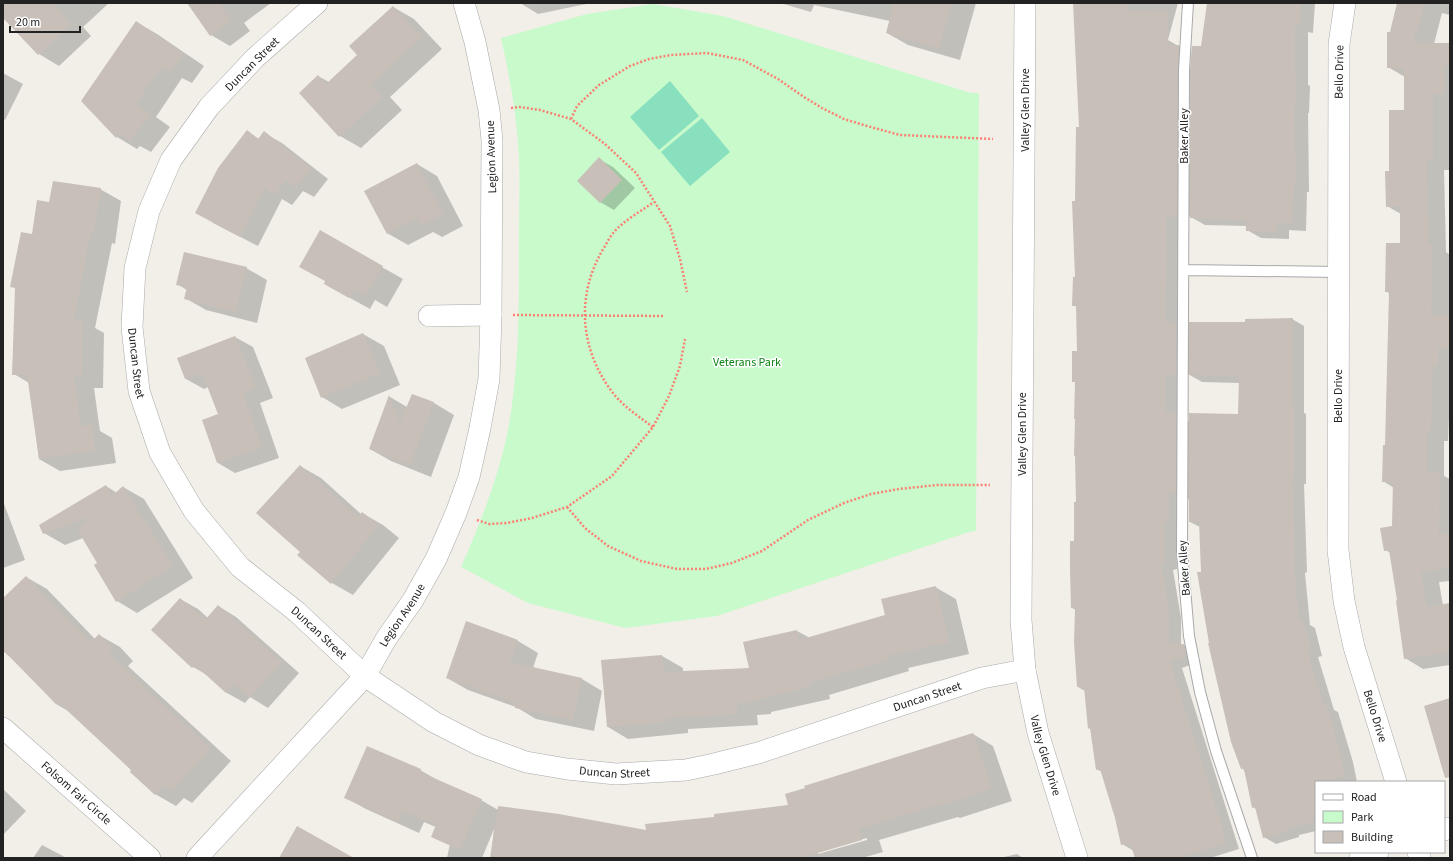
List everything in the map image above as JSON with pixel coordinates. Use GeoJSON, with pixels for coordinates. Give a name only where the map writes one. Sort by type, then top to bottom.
{"type":"FeatureCollection","features":[{"type":"Feature","properties":{"kind":"street","name":"Duncan Street"},"geometry":{"type":"LineString","coordinates":[[317,3],[255,58],[209,107],[171,160],[149,211],[135,268],[132,327],[138,391],[160,454],[194,511],[240,567],[297,612],[365,676],[434,722],[479,745],[526,762],[567,769],[616,774],[657,773],[686,770],[714,764],[758,753],[982,678],[1025,670]]}},
{"type":"Feature","properties":{"kind":"street","name":"Legion Avenue"},"geometry":{"type":"LineString","coordinates":[[197,858],[365,676],[386,639],[417,593],[436,559],[456,513],[469,477],[489,379],[492,140],[489,110],[475,42],[464,3]]}},
{"type":"Feature","properties":{"kind":"street","name":"Valley Glen Drive"},"geometry":{"type":"LineString","coordinates":[[1025,3],[1021,612],[1025,670],[1038,733],[1077,858]]}},
{"type":"Feature","properties":{"kind":"street","name":"Bello Drive"},"geometry":{"type":"LineString","coordinates":[[1345,3],[1339,44],[1338,550],[1344,601],[1354,647],[1396,781]]}},
{"type":"Feature","properties":{"kind":"street"},"geometry":{"type":"LineString","coordinates":[[429,316],[491,315]]}},
{"type":"Feature","properties":{"kind":"street","name":"Folsom Fair Circle"},"geometry":{"type":"LineString","coordinates":[[3,728],[150,858]]}},
{"type":"Feature","properties":{"kind":"street"},"geometry":{"type":"LineString","coordinates":[[1360,858],[1375,853]]}},
{"type":"Feature","properties":{"kind":"lane","name":"Baker Alley"},"geometry":{"type":"LineString","coordinates":[[1188,3],[1184,70],[1182,552],[1190,636],[1200,692],[1216,751],[1252,858]]}},
{"type":"Feature","properties":{"kind":"lane"},"geometry":{"type":"LineString","coordinates":[[1183,270],[1338,272]]}},
{"type":"Feature","properties":{"kind":"path"},"geometry":{"type":"LineString","coordinates":[[571,119],[577,106],[599,85],[630,66],[649,59],[671,54],[707,53],[743,60],[778,79],[822,108],[844,119],[867,126],[900,135],[993,139]]}},
{"type":"Feature","properties":{"kind":"path"},"geometry":{"type":"LineString","coordinates":[[489,110],[520,107],[540,110],[571,119],[605,144],[636,173],[670,226],[680,259],[687,292]]}},
{"type":"Feature","properties":{"kind":"path"},"geometry":{"type":"LineString","coordinates":[[653,427],[629,409],[610,390],[593,359],[587,340],[584,316],[588,286],[598,258],[615,230],[654,202]]}},
{"type":"Feature","properties":{"kind":"path"},"geometry":{"type":"LineString","coordinates":[[491,315],[664,316]]}},
{"type":"Feature","properties":{"kind":"path"},"geometry":{"type":"LineString","coordinates":[[456,513],[489,524],[507,523],[532,518],[567,507],[612,476],[653,427],[669,396],[680,366],[685,339]]}},
{"type":"Feature","properties":{"kind":"path"},"geometry":{"type":"LineString","coordinates":[[567,507],[585,528],[608,546],[641,561],[677,569],[706,568],[732,563],[762,551],[808,520],[844,503],[871,494],[937,485],[990,485]]}},
{"type":"Feature","properties":{"kind":"green space","name":"Veterans Park"},"geometry":{"type":"Polygon","coordinates":[[[653,4],[723,16],[971,93],[979,93],[976,531],[969,532],[717,616],[625,628],[528,603],[461,567],[475,535],[503,452],[511,410],[517,360],[519,284],[519,158],[513,98],[501,38],[587,14],[653,4]]]}},
{"type":"Feature","properties":{"kind":"green space"},"geometry":{"type":"Polygon","coordinates":[[[670,81],[699,116],[659,150],[630,117],[670,81]]]}},
{"type":"Feature","properties":{"kind":"green space"},"geometry":{"type":"Polygon","coordinates":[[[702,118],[730,152],[690,186],[661,152],[702,118]]]}},
{"type":"Feature","properties":{"kind":"building"},"geometry":{"type":"Polygon","coordinates":[[[3,3],[52,3],[71,24],[38,55],[3,18],[3,3]]]}},
{"type":"Feature","properties":{"kind":"building"},"geometry":{"type":"Polygon","coordinates":[[[187,3],[219,3],[231,20],[210,36],[187,3]]]}},
{"type":"Feature","properties":{"kind":"building"},"geometry":{"type":"Polygon","coordinates":[[[894,3],[952,3],[939,49],[886,33],[894,3]]]}},
{"type":"Feature","properties":{"kind":"building"},"geometry":{"type":"Polygon","coordinates":[[[1073,3],[1128,3],[1128,10],[1168,11],[1168,45],[1179,45],[1177,217],[1166,217],[1167,261],[1165,303],[1166,323],[1176,323],[1176,375],[1166,375],[1165,413],[1176,413],[1176,492],[1169,493],[1169,522],[1164,522],[1165,562],[1161,563],[1169,610],[1169,645],[1184,644],[1186,656],[1170,661],[1227,843],[1186,855],[1187,858],[1135,858],[1130,843],[1121,845],[1115,818],[1100,769],[1096,770],[1090,728],[1088,729],[1084,687],[1077,687],[1074,642],[1075,608],[1071,608],[1070,570],[1070,541],[1074,541],[1074,502],[1076,502],[1074,456],[1075,382],[1072,382],[1072,351],[1077,351],[1076,306],[1072,306],[1073,277],[1075,277],[1072,201],[1075,201],[1076,127],[1079,127],[1073,3]]]}},
{"type":"Feature","properties":{"kind":"building"},"geometry":{"type":"Polygon","coordinates":[[[1207,3],[1301,3],[1300,25],[1295,25],[1296,106],[1294,106],[1296,185],[1294,185],[1292,223],[1276,223],[1276,232],[1246,231],[1246,220],[1190,218],[1190,70],[1192,46],[1201,46],[1207,3]]]}},
{"type":"Feature","properties":{"kind":"building"},"geometry":{"type":"Polygon","coordinates":[[[1397,3],[1425,3],[1413,43],[1450,43],[1450,66],[1444,66],[1444,94],[1433,94],[1433,160],[1427,160],[1428,244],[1433,244],[1431,316],[1450,316],[1450,348],[1438,348],[1438,366],[1433,366],[1431,431],[1427,431],[1427,472],[1440,472],[1439,535],[1450,533],[1450,568],[1421,572],[1427,607],[1450,603],[1450,652],[1404,659],[1389,550],[1384,551],[1380,528],[1392,526],[1393,482],[1382,482],[1383,445],[1385,445],[1389,292],[1385,292],[1386,243],[1400,243],[1400,206],[1386,207],[1385,171],[1389,171],[1389,110],[1404,110],[1404,68],[1387,68],[1387,32],[1390,32],[1397,3]]]}},
{"type":"Feature","properties":{"kind":"building"},"geometry":{"type":"Polygon","coordinates":[[[393,6],[422,37],[370,85],[382,97],[339,137],[299,93],[318,75],[326,84],[357,55],[349,46],[393,6]]]}},
{"type":"Feature","properties":{"kind":"building"},"geometry":{"type":"Polygon","coordinates":[[[136,21],[184,54],[171,72],[162,66],[136,104],[150,114],[130,141],[119,133],[116,138],[81,101],[136,21]]]}},
{"type":"Feature","properties":{"kind":"building"},"geometry":{"type":"Polygon","coordinates":[[[247,130],[258,139],[264,131],[311,168],[296,188],[286,180],[274,195],[265,188],[240,237],[195,213],[218,168],[247,130]]]}},
{"type":"Feature","properties":{"kind":"building"},"geometry":{"type":"Polygon","coordinates":[[[599,157],[622,180],[600,203],[577,181],[599,157]]]}},
{"type":"Feature","properties":{"kind":"building"},"geometry":{"type":"Polygon","coordinates":[[[417,163],[443,214],[421,226],[417,218],[387,234],[364,191],[417,163]]]}},
{"type":"Feature","properties":{"kind":"building"},"geometry":{"type":"Polygon","coordinates":[[[53,181],[101,188],[94,233],[91,232],[74,320],[83,320],[82,376],[74,376],[81,426],[92,425],[95,451],[39,459],[27,375],[12,375],[15,288],[10,287],[21,232],[32,234],[37,200],[49,202],[53,181]]]}},
{"type":"Feature","properties":{"kind":"building"},"geometry":{"type":"Polygon","coordinates":[[[320,230],[383,266],[366,296],[354,289],[349,298],[324,284],[325,281],[299,267],[320,230]]]}},
{"type":"Feature","properties":{"kind":"building"},"geometry":{"type":"Polygon","coordinates":[[[184,252],[247,267],[236,312],[184,299],[187,287],[176,285],[184,252]]]}},
{"type":"Feature","properties":{"kind":"building"},"geometry":{"type":"Polygon","coordinates":[[[1293,318],[1292,406],[1294,406],[1294,566],[1299,621],[1303,620],[1311,649],[1307,650],[1323,705],[1326,704],[1341,755],[1345,777],[1315,781],[1315,822],[1287,828],[1288,831],[1263,838],[1255,807],[1252,808],[1244,768],[1241,769],[1231,742],[1208,643],[1197,572],[1201,572],[1199,522],[1189,522],[1189,413],[1238,414],[1239,376],[1189,375],[1189,322],[1245,322],[1245,319],[1293,318]]]}},
{"type":"Feature","properties":{"kind":"building"},"geometry":{"type":"Polygon","coordinates":[[[363,333],[380,373],[321,398],[305,358],[363,333]]]}},
{"type":"Feature","properties":{"kind":"building"},"geometry":{"type":"Polygon","coordinates":[[[235,336],[256,388],[243,393],[262,448],[217,463],[202,420],[218,414],[202,373],[185,379],[177,358],[235,336]]]}},
{"type":"Feature","properties":{"kind":"building"},"geometry":{"type":"Polygon","coordinates":[[[412,394],[434,402],[410,465],[369,449],[389,395],[400,422],[412,394]]]}},
{"type":"Feature","properties":{"kind":"building"},"geometry":{"type":"Polygon","coordinates":[[[300,465],[358,517],[362,512],[379,525],[331,584],[297,555],[300,552],[256,513],[300,465]]]}},
{"type":"Feature","properties":{"kind":"building"},"geometry":{"type":"Polygon","coordinates":[[[106,485],[112,496],[123,486],[173,566],[116,602],[94,565],[97,563],[77,529],[90,517],[43,534],[39,525],[106,485]]]}},
{"type":"Feature","properties":{"kind":"building"},"geometry":{"type":"Polygon","coordinates":[[[26,576],[91,642],[99,634],[113,649],[108,653],[211,749],[171,792],[164,785],[155,795],[130,772],[131,770],[58,702],[56,704],[3,650],[3,598],[26,576]]]}},
{"type":"Feature","properties":{"kind":"building"},"geometry":{"type":"Polygon","coordinates":[[[936,586],[949,642],[887,656],[888,660],[809,683],[810,687],[751,701],[751,703],[737,703],[737,714],[668,718],[668,722],[607,727],[601,660],[662,655],[664,672],[749,668],[743,642],[797,630],[799,640],[885,615],[881,599],[936,586]]]}},
{"type":"Feature","properties":{"kind":"building"},"geometry":{"type":"Polygon","coordinates":[[[180,598],[205,620],[218,605],[282,662],[250,698],[234,684],[226,693],[195,665],[192,668],[151,630],[180,598]]]}},
{"type":"Feature","properties":{"kind":"building"},"geometry":{"type":"Polygon","coordinates":[[[466,621],[518,640],[510,662],[582,678],[573,720],[515,708],[516,703],[446,678],[466,621]]]}},
{"type":"Feature","properties":{"kind":"building"},"geometry":{"type":"Polygon","coordinates":[[[1450,698],[1450,777],[1445,778],[1424,706],[1450,698]]]}},
{"type":"Feature","properties":{"kind":"building"},"geometry":{"type":"Polygon","coordinates":[[[973,733],[992,789],[938,807],[938,805],[859,829],[862,840],[801,858],[490,858],[498,806],[559,814],[646,830],[645,824],[714,817],[714,814],[788,805],[785,794],[805,788],[804,786],[973,733]]]}},
{"type":"Feature","properties":{"kind":"building"},"geometry":{"type":"Polygon","coordinates":[[[367,746],[421,769],[420,772],[482,799],[460,850],[431,837],[436,825],[403,811],[398,822],[344,798],[367,746]]]}},
{"type":"Feature","properties":{"kind":"building"},"geometry":{"type":"Polygon","coordinates":[[[297,826],[354,858],[279,858],[297,826]]]}}]}
